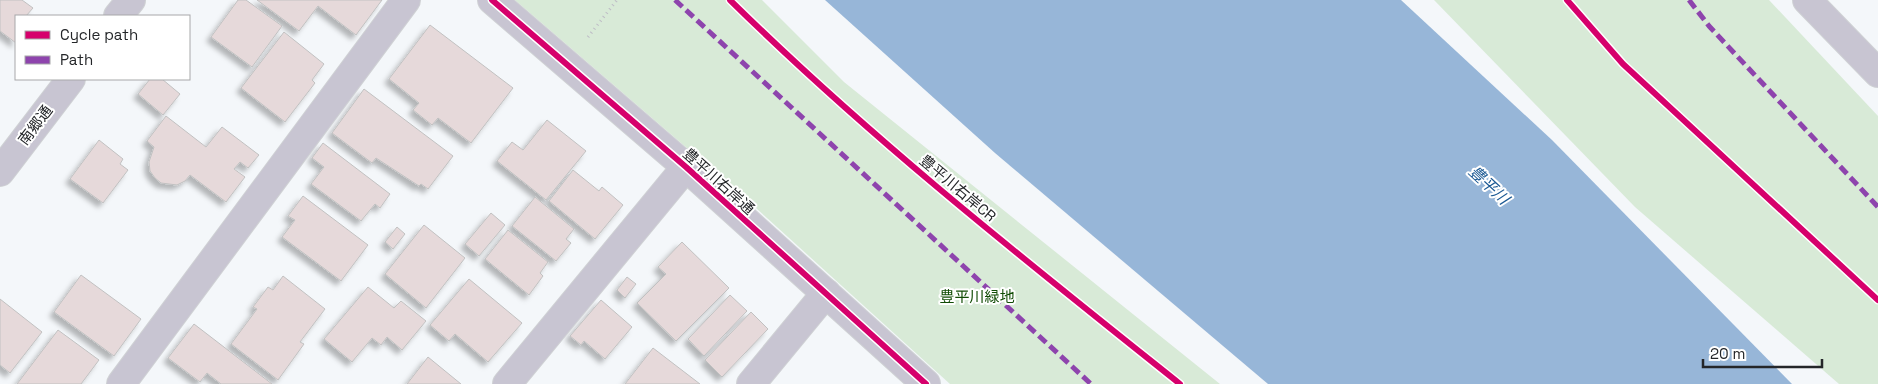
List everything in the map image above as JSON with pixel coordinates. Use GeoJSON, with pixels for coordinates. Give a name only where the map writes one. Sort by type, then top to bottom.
{"type":"FeatureCollection","features":[{"type":"Feature","properties":{"kind":"street"},"geometry":{"type":"LineString","coordinates":[[119,15],[130,0]]}},
{"type":"Feature","properties":{"kind":"street"},"geometry":{"type":"LineString","coordinates":[[121,384],[406,0]]}},
{"type":"Feature","properties":{"kind":"street","name":"豊平川右岸通"},"geometry":{"type":"LineString","coordinates":[[492,0],[686,167],[926,384]]}},
{"type":"Feature","properties":{"kind":"street"},"geometry":{"type":"LineString","coordinates":[[1807,0],[1878,73]]}},
{"type":"Feature","properties":{"kind":"street","name":"南郷通"},"geometry":{"type":"LineString","coordinates":[[0,172],[70,80]]}},
{"type":"Feature","properties":{"kind":"street"},"geometry":{"type":"LineString","coordinates":[[507,384],[686,167]]}},
{"type":"Feature","properties":{"kind":"street"},"geometry":{"type":"LineString","coordinates":[[751,384],[826,293]]}},
{"type":"Feature","properties":{"kind":"path"},"geometry":{"type":"LineString","coordinates":[[566,64],[617,0]]}},
{"type":"Feature","properties":{"kind":"green space","name":"豊平川緑地"},"geometry":{"type":"Polygon","coordinates":[[[515,0],[762,0],[844,82],[1220,384],[950,384],[745,198],[515,0]]]}},
{"type":"Feature","properties":{"kind":"green space"},"geometry":{"type":"Polygon","coordinates":[[[1434,0],[1769,0],[1878,116],[1878,384],[1839,384],[1635,207],[1434,0]]]}},
{"type":"Feature","properties":{"kind":"water","name":"豊平川"},"geometry":{"type":"Polygon","coordinates":[[[825,0],[1401,0],[1552,140],[1792,384],[1268,384],[995,153],[825,0]]]}},
{"type":"Feature","properties":{"kind":"building"},"geometry":{"type":"Polygon","coordinates":[[[0,0],[22,0],[33,8],[27,15],[15,15],[15,42],[0,31],[0,0]]]}},
{"type":"Feature","properties":{"kind":"building"},"geometry":{"type":"Polygon","coordinates":[[[238,0],[246,0],[282,26],[252,67],[211,37],[238,0]]]}},
{"type":"Feature","properties":{"kind":"building"},"geometry":{"type":"Polygon","coordinates":[[[257,0],[382,0],[356,35],[318,6],[299,31],[257,0]]]}},
{"type":"Feature","properties":{"kind":"building"},"geometry":{"type":"Polygon","coordinates":[[[430,25],[513,88],[471,143],[438,118],[432,125],[413,110],[419,103],[389,79],[430,25]]]}},
{"type":"Feature","properties":{"kind":"building"},"geometry":{"type":"Polygon","coordinates":[[[284,32],[324,64],[312,80],[315,83],[285,122],[241,88],[284,32]]]}},
{"type":"Feature","properties":{"kind":"building"},"geometry":{"type":"Polygon","coordinates":[[[149,80],[163,80],[180,94],[163,115],[138,94],[149,80]]]}},
{"type":"Feature","properties":{"kind":"building"},"geometry":{"type":"Polygon","coordinates":[[[364,89],[453,156],[428,189],[421,184],[419,186],[376,158],[372,163],[332,133],[364,89]]]}},
{"type":"Feature","properties":{"kind":"building"},"geometry":{"type":"Polygon","coordinates":[[[166,116],[206,147],[222,127],[259,155],[248,168],[240,162],[234,169],[245,177],[226,202],[190,175],[185,181],[177,185],[161,183],[150,171],[149,162],[154,147],[147,141],[166,116]]]}},
{"type":"Feature","properties":{"kind":"building"},"geometry":{"type":"Polygon","coordinates":[[[547,120],[586,151],[546,200],[497,161],[512,142],[523,150],[547,120]]]}},
{"type":"Feature","properties":{"kind":"building"},"geometry":{"type":"Polygon","coordinates":[[[99,140],[123,159],[120,164],[128,170],[103,203],[70,179],[99,140]]]}},
{"type":"Feature","properties":{"kind":"building"},"geometry":{"type":"Polygon","coordinates":[[[323,143],[390,194],[380,208],[375,204],[361,221],[311,184],[324,167],[312,158],[323,143]]]}},
{"type":"Feature","properties":{"kind":"building"},"geometry":{"type":"Polygon","coordinates":[[[573,170],[599,191],[602,187],[623,205],[595,239],[549,201],[573,170]]]}},
{"type":"Feature","properties":{"kind":"building"},"geometry":{"type":"Polygon","coordinates":[[[303,196],[368,245],[341,281],[282,237],[295,220],[288,216],[303,196]]]}},
{"type":"Feature","properties":{"kind":"building"},"geometry":{"type":"Polygon","coordinates":[[[535,197],[574,229],[566,239],[571,243],[556,261],[512,226],[535,197]]]}},
{"type":"Feature","properties":{"kind":"building"},"geometry":{"type":"Polygon","coordinates":[[[491,213],[505,225],[479,256],[465,244],[491,213]]]}},
{"type":"Feature","properties":{"kind":"building"},"geometry":{"type":"Polygon","coordinates":[[[424,225],[465,258],[426,308],[385,274],[424,225]]]}},
{"type":"Feature","properties":{"kind":"building"},"geometry":{"type":"Polygon","coordinates":[[[397,227],[405,234],[393,249],[385,242],[397,227]]]}},
{"type":"Feature","properties":{"kind":"building"},"geometry":{"type":"Polygon","coordinates":[[[508,230],[548,262],[540,273],[543,276],[529,295],[485,259],[508,230]]]}},
{"type":"Feature","properties":{"kind":"building"},"geometry":{"type":"Polygon","coordinates":[[[682,242],[729,288],[676,341],[637,303],[666,274],[658,267],[682,242]]]}},
{"type":"Feature","properties":{"kind":"building"},"geometry":{"type":"Polygon","coordinates":[[[81,275],[141,319],[114,356],[54,312],[81,275]]]}},
{"type":"Feature","properties":{"kind":"building"},"geometry":{"type":"Polygon","coordinates":[[[283,276],[325,309],[300,342],[304,344],[278,380],[231,344],[257,309],[253,307],[268,287],[273,290],[283,276]]]}},
{"type":"Feature","properties":{"kind":"building"},"geometry":{"type":"Polygon","coordinates":[[[627,277],[636,284],[625,298],[617,290],[627,277]]]}},
{"type":"Feature","properties":{"kind":"building"},"geometry":{"type":"Polygon","coordinates":[[[469,279],[522,323],[488,362],[455,334],[449,341],[430,325],[469,279]]]}},
{"type":"Feature","properties":{"kind":"building"},"geometry":{"type":"Polygon","coordinates":[[[368,287],[394,308],[401,301],[426,321],[402,350],[387,337],[381,345],[372,338],[352,362],[324,339],[368,287]]]}},
{"type":"Feature","properties":{"kind":"building"},"geometry":{"type":"Polygon","coordinates":[[[730,295],[747,311],[704,356],[688,339],[730,295]]]}},
{"type":"Feature","properties":{"kind":"building"},"geometry":{"type":"Polygon","coordinates":[[[0,299],[42,332],[10,373],[0,365],[0,299]]]}},
{"type":"Feature","properties":{"kind":"building"},"geometry":{"type":"Polygon","coordinates":[[[601,300],[632,327],[605,359],[584,341],[581,345],[570,336],[601,300]]]}},
{"type":"Feature","properties":{"kind":"building"},"geometry":{"type":"Polygon","coordinates":[[[751,312],[768,329],[722,377],[705,360],[751,312]]]}},
{"type":"Feature","properties":{"kind":"building"},"geometry":{"type":"Polygon","coordinates":[[[194,324],[272,384],[221,384],[207,373],[200,382],[168,358],[194,324]]]}},
{"type":"Feature","properties":{"kind":"building"},"geometry":{"type":"Polygon","coordinates":[[[58,330],[99,360],[81,384],[17,384],[58,330]]]}},
{"type":"Feature","properties":{"kind":"building"},"geometry":{"type":"Polygon","coordinates":[[[653,348],[700,384],[625,384],[653,348]]]}},
{"type":"Feature","properties":{"kind":"building"},"geometry":{"type":"Polygon","coordinates":[[[428,357],[461,384],[407,384],[428,357]]]}},
{"type":"Feature","properties":{"kind":"marked path"},"geometry":{"type":"LineString","coordinates":[[675,0],[1091,384]]}},
{"type":"Feature","properties":{"kind":"marked path"},"geometry":{"type":"LineString","coordinates":[[1689,0],[1709,26],[1878,207]]}},
{"type":"Feature","properties":{"kind":"cycle path"},"geometry":{"type":"LineString","coordinates":[[492,0],[686,167],[926,384]]}},
{"type":"Feature","properties":{"kind":"cycle path","name":"豊平川右岸CR"},"geometry":{"type":"LineString","coordinates":[[730,0],[783,51],[893,150],[1007,245],[1180,384]]}},
{"type":"Feature","properties":{"kind":"cycle path"},"geometry":{"type":"LineString","coordinates":[[1567,0],[1623,64],[1878,300]]}}]}
